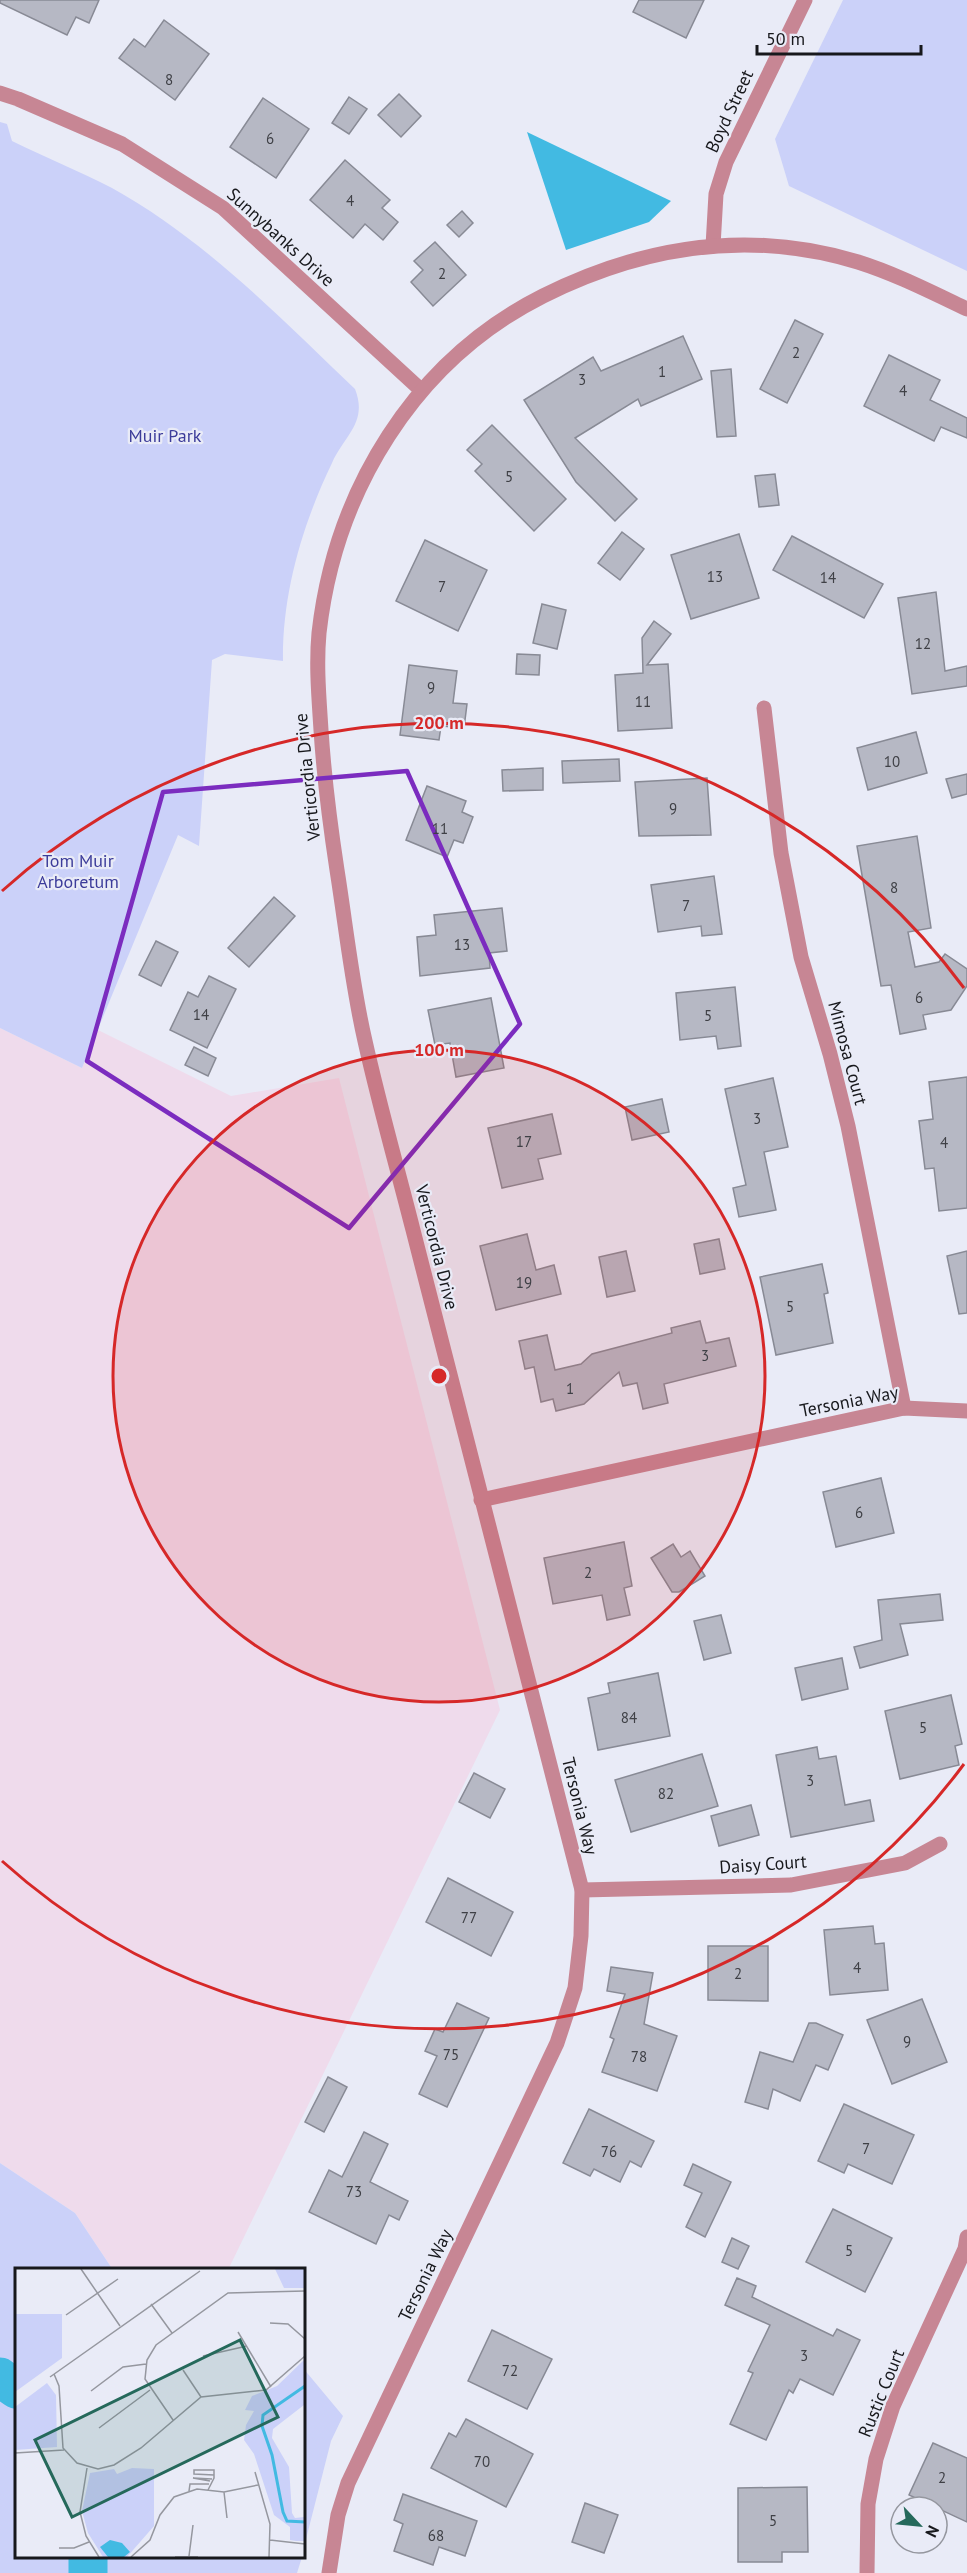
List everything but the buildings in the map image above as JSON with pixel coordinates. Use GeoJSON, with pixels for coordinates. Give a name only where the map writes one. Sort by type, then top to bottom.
{"type":"FeatureCollection","features":[{"type":"Feature","properties":{"kind":"street","name":"Boyd Street"},"geometry":{"type":"LineString","coordinates":[[712,246],[716,194],[726,162],[805,0]]}},
{"type":"Feature","properties":{"kind":"street","name":"Sunnybanks Drive"},"geometry":{"type":"LineString","coordinates":[[0,93],[122,144],[223,208],[421,390]]}},
{"type":"Feature","properties":{"kind":"street","name":"Verticordia Drive"},"geometry":{"type":"LineString","coordinates":[[481,1500],[364,1036],[330,825],[317,675],[319,635],[324,603],[339,538],[357,494],[380,448],[421,390],[488,331],[522,307],[581,277],[677,249],[712,246],[767,247],[828,255],[898,276],[967,309]]}},
{"type":"Feature","properties":{"kind":"street","name":"Mimosa Court"},"geometry":{"type":"LineString","coordinates":[[764,708],[781,853],[801,957],[830,1054],[848,1126],[904,1408]]}},
{"type":"Feature","properties":{"kind":"street","name":"Tersonia Way"},"geometry":{"type":"LineString","coordinates":[[329,2573],[338,2515],[348,2483],[557,2043],[575,1988],[581,1935],[582,1890],[481,1500],[904,1408],[967,1411]]}},
{"type":"Feature","properties":{"kind":"street","name":"Daisy Court"},"geometry":{"type":"LineString","coordinates":[[582,1890],[791,1885],[905,1863],[940,1844]]}},
{"type":"Feature","properties":{"kind":"street","name":"Rustic Court"},"geometry":{"type":"LineString","coordinates":[[867,2573],[868,2504],[876,2458],[893,2406],[965,2249],[967,2237]]}},
{"type":"Feature","properties":{"kind":"highlighted area"},"geometry":{"type":"Polygon","coordinates":[[[407,771],[520,1024],[349,1228],[87,1061],[163,792],[407,771]]]}},
{"type":"Feature","properties":{"kind":"shaded area"},"geometry":{"type":"Polygon","coordinates":[[[0,1028],[82,1068],[98,1030],[231,1096],[339,1078],[500,1710],[229,2268],[112,2268],[75,2213],[0,2163],[0,1028]]]}},
{"type":"Feature","properties":{"kind":"green space"},"geometry":{"type":"Polygon","coordinates":[[[843,0],[967,0],[967,271],[789,186],[775,139],[843,0]]]}},
{"type":"Feature","properties":{"kind":"green space","name":"Muir Park"},"geometry":{"type":"Polygon","coordinates":[[[0,122],[7,124],[12,141],[112,188],[146,208],[210,255],[269,307],[355,389],[359,411],[353,428],[332,463],[303,534],[290,584],[283,661],[225,654],[212,660],[199,846],[178,835],[82,1068],[0,1028],[0,122]]]}},
{"type":"Feature","properties":{"kind":"green space"},"geometry":{"type":"Polygon","coordinates":[[[0,2163],[75,2213],[112,2268],[15,2268],[15,2558],[302,2558],[297,2573],[0,2573],[0,2163]]]}},
{"type":"Feature","properties":{"kind":"green space"},"geometry":{"type":"Polygon","coordinates":[[[304,2369],[343,2416],[331,2441],[304,2547],[304,2369]]]}},
{"type":"Feature","properties":{"kind":"water"},"geometry":{"type":"Polygon","coordinates":[[[527,132],[671,201],[649,222],[566,250],[527,132]]]}},
{"type":"Feature","properties":{"kind":"waterway"},"geometry":{"type":"LineString","coordinates":[[0,2377],[15,2388]]}},
{"type":"Feature","properties":{"kind":"waterway"},"geometry":{"type":"LineString","coordinates":[[88,2558],[88,2573]]}},
{"type":"Feature","properties":{"kind":"park label","name":"Tom Muir Arboretum"},"geometry":{"type":"Point","coordinates":[78,870]}}]}
